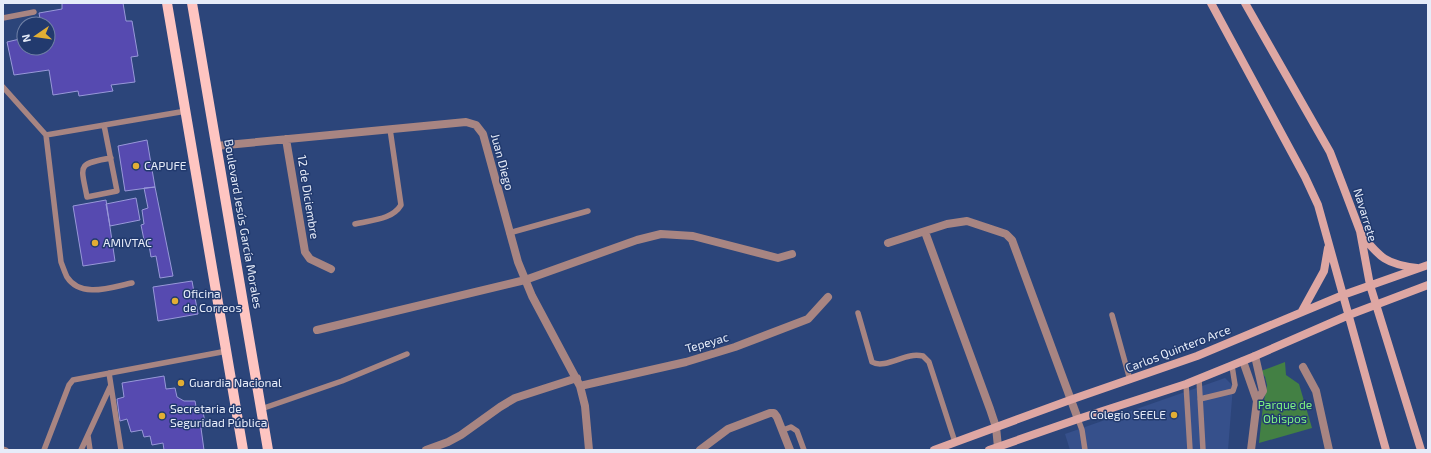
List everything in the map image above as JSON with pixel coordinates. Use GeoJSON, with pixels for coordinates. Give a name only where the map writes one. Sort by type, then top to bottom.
{"type":"FeatureCollection","features":[{"type":"Feature","properties":{"kind":"main road"},"geometry":{"type":"LineString","coordinates":[[167,3],[243,450]]}},
{"type":"Feature","properties":{"kind":"main road","name":"Boulevard Jesús García Morales"},"geometry":{"type":"LineString","coordinates":[[192,3],[268,450]]}},
{"type":"Feature","properties":{"kind":"main road"},"geometry":{"type":"LineString","coordinates":[[1211,3],[1305,177],[1318,205],[1328,246],[1349,315],[1386,450]]}},
{"type":"Feature","properties":{"kind":"main road","name":"Navarrete"},"geometry":{"type":"LineString","coordinates":[[1245,3],[1330,152],[1360,231],[1370,285],[1421,450]]}},
{"type":"Feature","properties":{"kind":"main road"},"geometry":{"type":"LineString","coordinates":[[1360,231],[1373,249],[1382,258],[1396,265],[1420,268]]}},
{"type":"Feature","properties":{"kind":"main road"},"geometry":{"type":"LineString","coordinates":[[1302,312],[1324,271],[1328,246]]}},
{"type":"Feature","properties":{"kind":"main road","name":"Carlos Quintero Arce"},"geometry":{"type":"LineString","coordinates":[[934,450],[1070,400],[1198,356],[1343,295],[1428,265]]}},
{"type":"Feature","properties":{"kind":"main road"},"geometry":{"type":"LineString","coordinates":[[989,450],[998,449],[1078,419],[1186,384],[1256,356],[1349,315],[1428,285]]}},
{"type":"Feature","properties":{"kind":"street","name":"Juan Diego"},"geometry":{"type":"LineString","coordinates":[[216,146],[466,122],[480,128],[485,141],[509,233],[525,280],[580,386],[586,406],[590,450]]}},
{"type":"Feature","properties":{"kind":"street","name":"12 de Diciembre"},"geometry":{"type":"LineString","coordinates":[[286,139],[305,252],[310,259],[331,269]]}},
{"type":"Feature","properties":{"kind":"street"},"geometry":{"type":"LineString","coordinates":[[888,243],[947,224],[968,220],[1006,234],[1012,240],[1078,419]]}},
{"type":"Feature","properties":{"kind":"street"},"geometry":{"type":"LineString","coordinates":[[925,232],[990,409],[996,427],[998,449]]}},
{"type":"Feature","properties":{"kind":"street"},"geometry":{"type":"LineString","coordinates":[[317,330],[525,280],[637,240],[661,234],[693,236],[778,258],[792,254]]}},
{"type":"Feature","properties":{"kind":"street","name":"Tepeyac"},"geometry":{"type":"LineString","coordinates":[[580,386],[686,362],[735,347],[808,319],[828,297]]}},
{"type":"Feature","properties":{"kind":"street"},"geometry":{"type":"LineString","coordinates":[[1251,450],[1257,401],[1263,391],[1256,356]]}},
{"type":"Feature","properties":{"kind":"street"},"geometry":{"type":"LineString","coordinates":[[1243,361],[1257,401]]}},
{"type":"Feature","properties":{"kind":"street"},"geometry":{"type":"LineString","coordinates":[[1303,367],[1316,391],[1329,450]]}},
{"type":"Feature","properties":{"kind":"street"},"geometry":{"type":"LineString","coordinates":[[426,450],[448,442],[461,435],[500,407],[516,398],[577,378]]}},
{"type":"Feature","properties":{"kind":"street"},"geometry":{"type":"LineString","coordinates":[[700,450],[723,432],[764,414],[774,413],[783,430],[790,450]]}},
{"type":"Feature","properties":{"kind":"lane"},"geometry":{"type":"LineString","coordinates":[[3,18],[34,12]]}},
{"type":"Feature","properties":{"kind":"lane"},"geometry":{"type":"LineString","coordinates":[[4,89],[46,135],[62,262],[68,278],[79,288],[93,290],[132,283]]}},
{"type":"Feature","properties":{"kind":"lane"},"geometry":{"type":"LineString","coordinates":[[46,135],[186,111]]}},
{"type":"Feature","properties":{"kind":"lane"},"geometry":{"type":"LineString","coordinates":[[104,125],[111,158],[117,190],[88,197],[82,170],[84,165],[88,162],[111,158]]}},
{"type":"Feature","properties":{"kind":"lane"},"geometry":{"type":"LineString","coordinates":[[355,224],[396,213],[401,205],[390,129]]}},
{"type":"Feature","properties":{"kind":"lane"},"geometry":{"type":"LineString","coordinates":[[509,233],[588,212]]}},
{"type":"Feature","properties":{"kind":"lane"},"geometry":{"type":"LineString","coordinates":[[858,313],[872,362],[882,364],[911,355],[923,356],[929,362],[955,442]]}},
{"type":"Feature","properties":{"kind":"lane"},"geometry":{"type":"LineString","coordinates":[[1112,315],[1130,380]]}},
{"type":"Feature","properties":{"kind":"lane"},"geometry":{"type":"LineString","coordinates":[[44,450],[69,385],[73,380],[227,351]]}},
{"type":"Feature","properties":{"kind":"lane"},"geometry":{"type":"LineString","coordinates":[[261,409],[342,381],[407,354]]}},
{"type":"Feature","properties":{"kind":"lane"},"geometry":{"type":"LineString","coordinates":[[1200,399],[1233,391],[1235,385],[1232,366]]}},
{"type":"Feature","properties":{"kind":"lane"},"geometry":{"type":"LineString","coordinates":[[109,373],[121,450]]}},
{"type":"Feature","properties":{"kind":"lane"},"geometry":{"type":"LineString","coordinates":[[1199,379],[1203,450]]}},
{"type":"Feature","properties":{"kind":"lane"},"geometry":{"type":"LineString","coordinates":[[1186,384],[1190,450]]}},
{"type":"Feature","properties":{"kind":"lane"},"geometry":{"type":"LineString","coordinates":[[81,450],[111,386]]}},
{"type":"Feature","properties":{"kind":"lane"},"geometry":{"type":"LineString","coordinates":[[1078,419],[1086,450]]}},
{"type":"Feature","properties":{"kind":"lane"},"geometry":{"type":"LineString","coordinates":[[783,430],[791,427],[797,431],[804,450]]}},
{"type":"Feature","properties":{"kind":"lane"},"geometry":{"type":"LineString","coordinates":[[88,435],[90,450]]}},
{"type":"Feature","properties":{"kind":"shaded area","name":"Colegio SEELE"},"geometry":{"type":"Polygon","coordinates":[[[1225,378],[1233,386],[1228,450],[1070,450],[1065,434],[1225,378]]]}},
{"type":"Feature","properties":{"kind":"green space","name":"Parque de Obispos"},"geometry":{"type":"Polygon","coordinates":[[[1285,362],[1286,375],[1299,384],[1312,428],[1259,443],[1267,385],[1265,377],[1261,371],[1285,362]]]}},
{"type":"Feature","properties":{"kind":"building"},"geometry":{"type":"Polygon","coordinates":[[[62,3],[123,3],[126,21],[132,21],[138,56],[131,57],[135,82],[111,85],[113,91],[79,96],[78,91],[53,95],[49,70],[14,75],[7,42],[16,40],[16,56],[56,56],[56,16],[40,16],[39,13],[62,9],[62,3]]]}},
{"type":"Feature","properties":{"kind":"building","name":"CAPUFE"},"geometry":{"type":"Polygon","coordinates":[[[147,140],[155,187],[125,191],[118,146],[147,140]]]}},
{"type":"Feature","properties":{"kind":"building"},"geometry":{"type":"Polygon","coordinates":[[[155,187],[173,276],[160,278],[156,256],[151,257],[148,239],[144,240],[141,225],[144,224],[142,210],[148,208],[144,188],[155,187]]]}},
{"type":"Feature","properties":{"kind":"building"},"geometry":{"type":"Polygon","coordinates":[[[136,198],[140,220],[110,226],[106,204],[136,198]]]}},
{"type":"Feature","properties":{"kind":"building","name":"AMIVTAC"},"geometry":{"type":"Polygon","coordinates":[[[106,200],[115,261],[83,266],[73,206],[106,200]]]}},
{"type":"Feature","properties":{"kind":"building","name":"Oficina de Correos"},"geometry":{"type":"Polygon","coordinates":[[[192,281],[198,314],[158,321],[153,287],[192,281]]]}},
{"type":"Feature","properties":{"kind":"building","name":"Secretaria de Seguridad Pública"},"geometry":{"type":"Polygon","coordinates":[[[164,376],[166,389],[175,388],[177,397],[184,401],[195,401],[197,412],[203,412],[206,427],[201,428],[204,450],[164,450],[163,443],[152,445],[150,436],[144,437],[142,430],[131,432],[127,419],[120,421],[117,399],[124,397],[122,383],[164,376]]]}},
{"type":"Feature","properties":{"kind":"place","name":"CAPUFE"},"geometry":{"type":"Point","coordinates":[136,166]}},
{"type":"Feature","properties":{"kind":"place","name":"AMIVTAC"},"geometry":{"type":"Point","coordinates":[95,243]}},
{"type":"Feature","properties":{"kind":"place","name":"Oficina de Correos"},"geometry":{"type":"Point","coordinates":[175,301]}},
{"type":"Feature","properties":{"kind":"place","name":"Guardia Nacional"},"geometry":{"type":"Point","coordinates":[181,383]}},
{"type":"Feature","properties":{"kind":"place","name":"Colegio SEELE"},"geometry":{"type":"Point","coordinates":[1174,415]}},
{"type":"Feature","properties":{"kind":"place","name":"Secretaria de Seguridad Pública"},"geometry":{"type":"Point","coordinates":[162,416]}}]}
